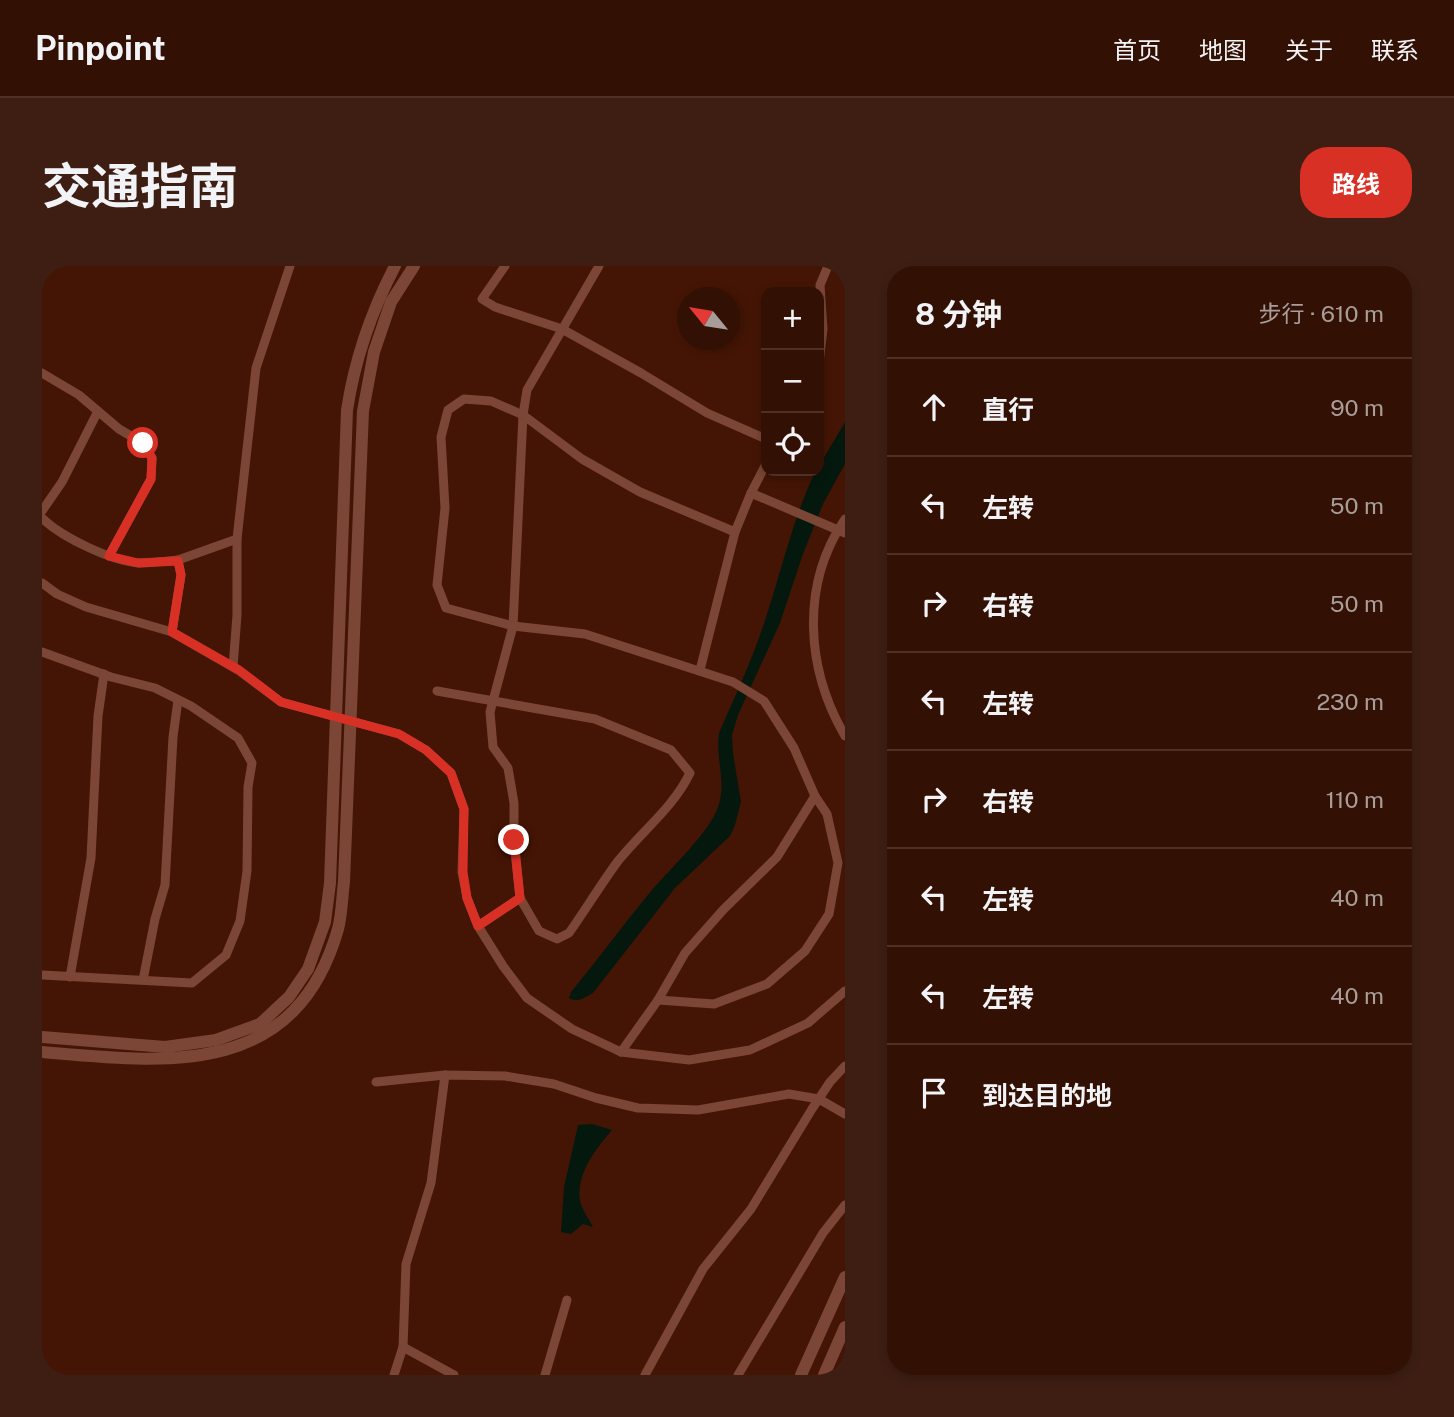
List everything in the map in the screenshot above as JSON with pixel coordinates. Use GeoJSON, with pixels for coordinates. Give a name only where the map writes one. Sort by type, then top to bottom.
{"type":"FeatureCollection","features":[{"type":"Feature","properties":{"kind":"street"},"geometry":{"type":"LineString","coordinates":[[233,667],[237,615],[237,539],[256,368],[290,266]]}},
{"type":"Feature","properties":{"kind":"street"},"geometry":{"type":"LineString","coordinates":[[42,1037],[165,1047],[216,1040],[260,1024],[289,997],[308,969],[326,922],[330,883],[347,410],[359,348],[378,298],[395,266]]}},
{"type":"Feature","properties":{"kind":"street"},"geometry":{"type":"LineString","coordinates":[[42,1052],[99,1057],[188,1058],[243,1046],[285,1021],[309,996],[325,965],[338,927],[344,882],[363,411],[374,352],[391,302],[414,266]]}},
{"type":"Feature","properties":{"kind":"street"},"geometry":{"type":"LineString","coordinates":[[505,266],[482,299],[495,307],[562,329],[707,413],[761,437]]}},
{"type":"Feature","properties":{"kind":"street"},"geometry":{"type":"LineString","coordinates":[[437,691],[493,702],[595,719],[671,750],[690,773],[683,787],[661,815],[619,860],[569,933],[557,939],[539,931],[520,898],[514,840],[514,803],[508,768],[493,747],[490,712],[493,702],[513,626],[523,415],[527,390],[599,266]]}},
{"type":"Feature","properties":{"kind":"street"},"geometry":{"type":"LineString","coordinates":[[820,350],[820,285],[828,266]]}},
{"type":"Feature","properties":{"kind":"street"},"geometry":{"type":"LineString","coordinates":[[42,373],[79,395],[118,429],[143,443],[152,458],[151,479],[109,556]]}},
{"type":"Feature","properties":{"kind":"street"},"geometry":{"type":"LineString","coordinates":[[658,1000],[715,1004],[767,984],[805,951],[829,914],[838,863],[827,814],[815,796],[794,748],[764,701],[733,681],[585,634],[513,626],[446,608],[437,585],[445,508],[441,437],[448,410],[464,399],[491,401],[523,415],[582,459],[628,486],[735,532]]}},
{"type":"Feature","properties":{"kind":"street"},"geometry":{"type":"LineString","coordinates":[[42,511],[62,482],[97,413]]}},
{"type":"Feature","properties":{"kind":"street"},"geometry":{"type":"LineString","coordinates":[[701,670],[735,532],[761,474]]}},
{"type":"Feature","properties":{"kind":"street"},"geometry":{"type":"LineString","coordinates":[[751,493],[841,531]]}},
{"type":"Feature","properties":{"kind":"street"},"geometry":{"type":"LineString","coordinates":[[42,518],[51,527],[109,556],[138,563],[178,561],[237,539]]}},
{"type":"Feature","properties":{"kind":"street"},"geometry":{"type":"LineString","coordinates":[[845,519],[821,570],[815,600],[813,643],[820,681],[831,713],[845,736]]}},
{"type":"Feature","properties":{"kind":"street"},"geometry":{"type":"LineString","coordinates":[[172,632],[181,575],[178,561]]}},
{"type":"Feature","properties":{"kind":"street"},"geometry":{"type":"LineString","coordinates":[[42,583],[57,594],[86,607],[172,632],[233,667],[281,702],[399,734],[426,750],[451,773],[464,809],[463,872],[467,898],[478,926],[527,998],[572,1029],[621,1052],[689,1060],[750,1049],[808,1023],[845,991]]}},
{"type":"Feature","properties":{"kind":"street"},"geometry":{"type":"LineString","coordinates":[[42,652],[104,674],[155,688],[178,700],[238,737],[252,764],[248,787],[247,871],[240,920],[226,955],[192,983],[42,975]]}},
{"type":"Feature","properties":{"kind":"street"},"geometry":{"type":"LineString","coordinates":[[70,976],[91,858],[94,767],[104,674]]}},
{"type":"Feature","properties":{"kind":"street"},"geometry":{"type":"LineString","coordinates":[[142,980],[164,885],[173,737],[178,700]]}},
{"type":"Feature","properties":{"kind":"street"},"geometry":{"type":"LineString","coordinates":[[621,1052],[658,1000],[685,953],[723,910],[777,857],[815,796]]}},
{"type":"Feature","properties":{"kind":"street"},"geometry":{"type":"LineString","coordinates":[[478,926],[520,898]]}},
{"type":"Feature","properties":{"kind":"street"},"geometry":{"type":"LineString","coordinates":[[645,1375],[703,1269],[751,1209],[819,1099],[845,1066]]}},
{"type":"Feature","properties":{"kind":"street"},"geometry":{"type":"LineString","coordinates":[[394,1375],[403,1347],[406,1265],[430,1183],[445,1075]]}},
{"type":"Feature","properties":{"kind":"street"},"geometry":{"type":"LineString","coordinates":[[376,1082],[445,1075],[505,1076],[554,1084],[638,1108],[698,1110],[789,1094],[819,1099],[845,1114]]}},
{"type":"Feature","properties":{"kind":"street"},"geometry":{"type":"LineString","coordinates":[[738,1375],[822,1233],[845,1205]]}},
{"type":"Feature","properties":{"kind":"street"},"geometry":{"type":"LineString","coordinates":[[802,1375],[845,1277]]}},
{"type":"Feature","properties":{"kind":"street"},"geometry":{"type":"LineString","coordinates":[[545,1375],[567,1300]]}},
{"type":"Feature","properties":{"kind":"street"},"geometry":{"type":"LineString","coordinates":[[824,1375],[845,1327]]}},
{"type":"Feature","properties":{"kind":"street"},"geometry":{"type":"LineString","coordinates":[[403,1347],[454,1375]]}},
{"type":"Feature","properties":{"kind":"shaded area"},"geometry":{"type":"Polygon","coordinates":[[[845,422],[845,464],[823,504],[780,623],[738,715],[732,735],[741,802],[730,836],[675,888],[593,993],[578,1000],[569,998],[641,903],[698,839],[718,807],[721,788],[719,733],[757,644],[807,490],[813,476],[824,476],[824,458],[845,422]]]}},
{"type":"Feature","properties":{"kind":"shaded area"},"geometry":{"type":"Polygon","coordinates":[[[592,1124],[612,1130],[593,1154],[581,1181],[580,1201],[593,1227],[583,1224],[571,1234],[561,1232],[564,1187],[578,1125],[592,1124]]]}},
{"type":"Feature","properties":{"kind":"route"},"geometry":{"type":"LineString","coordinates":[[143,443],[152,458],[151,479],[109,556],[138,563],[178,561],[181,575],[172,632],[239,670],[281,702],[399,734],[426,750],[451,773],[464,809],[463,872],[467,898],[478,926],[520,898],[514,840]]}}]}
